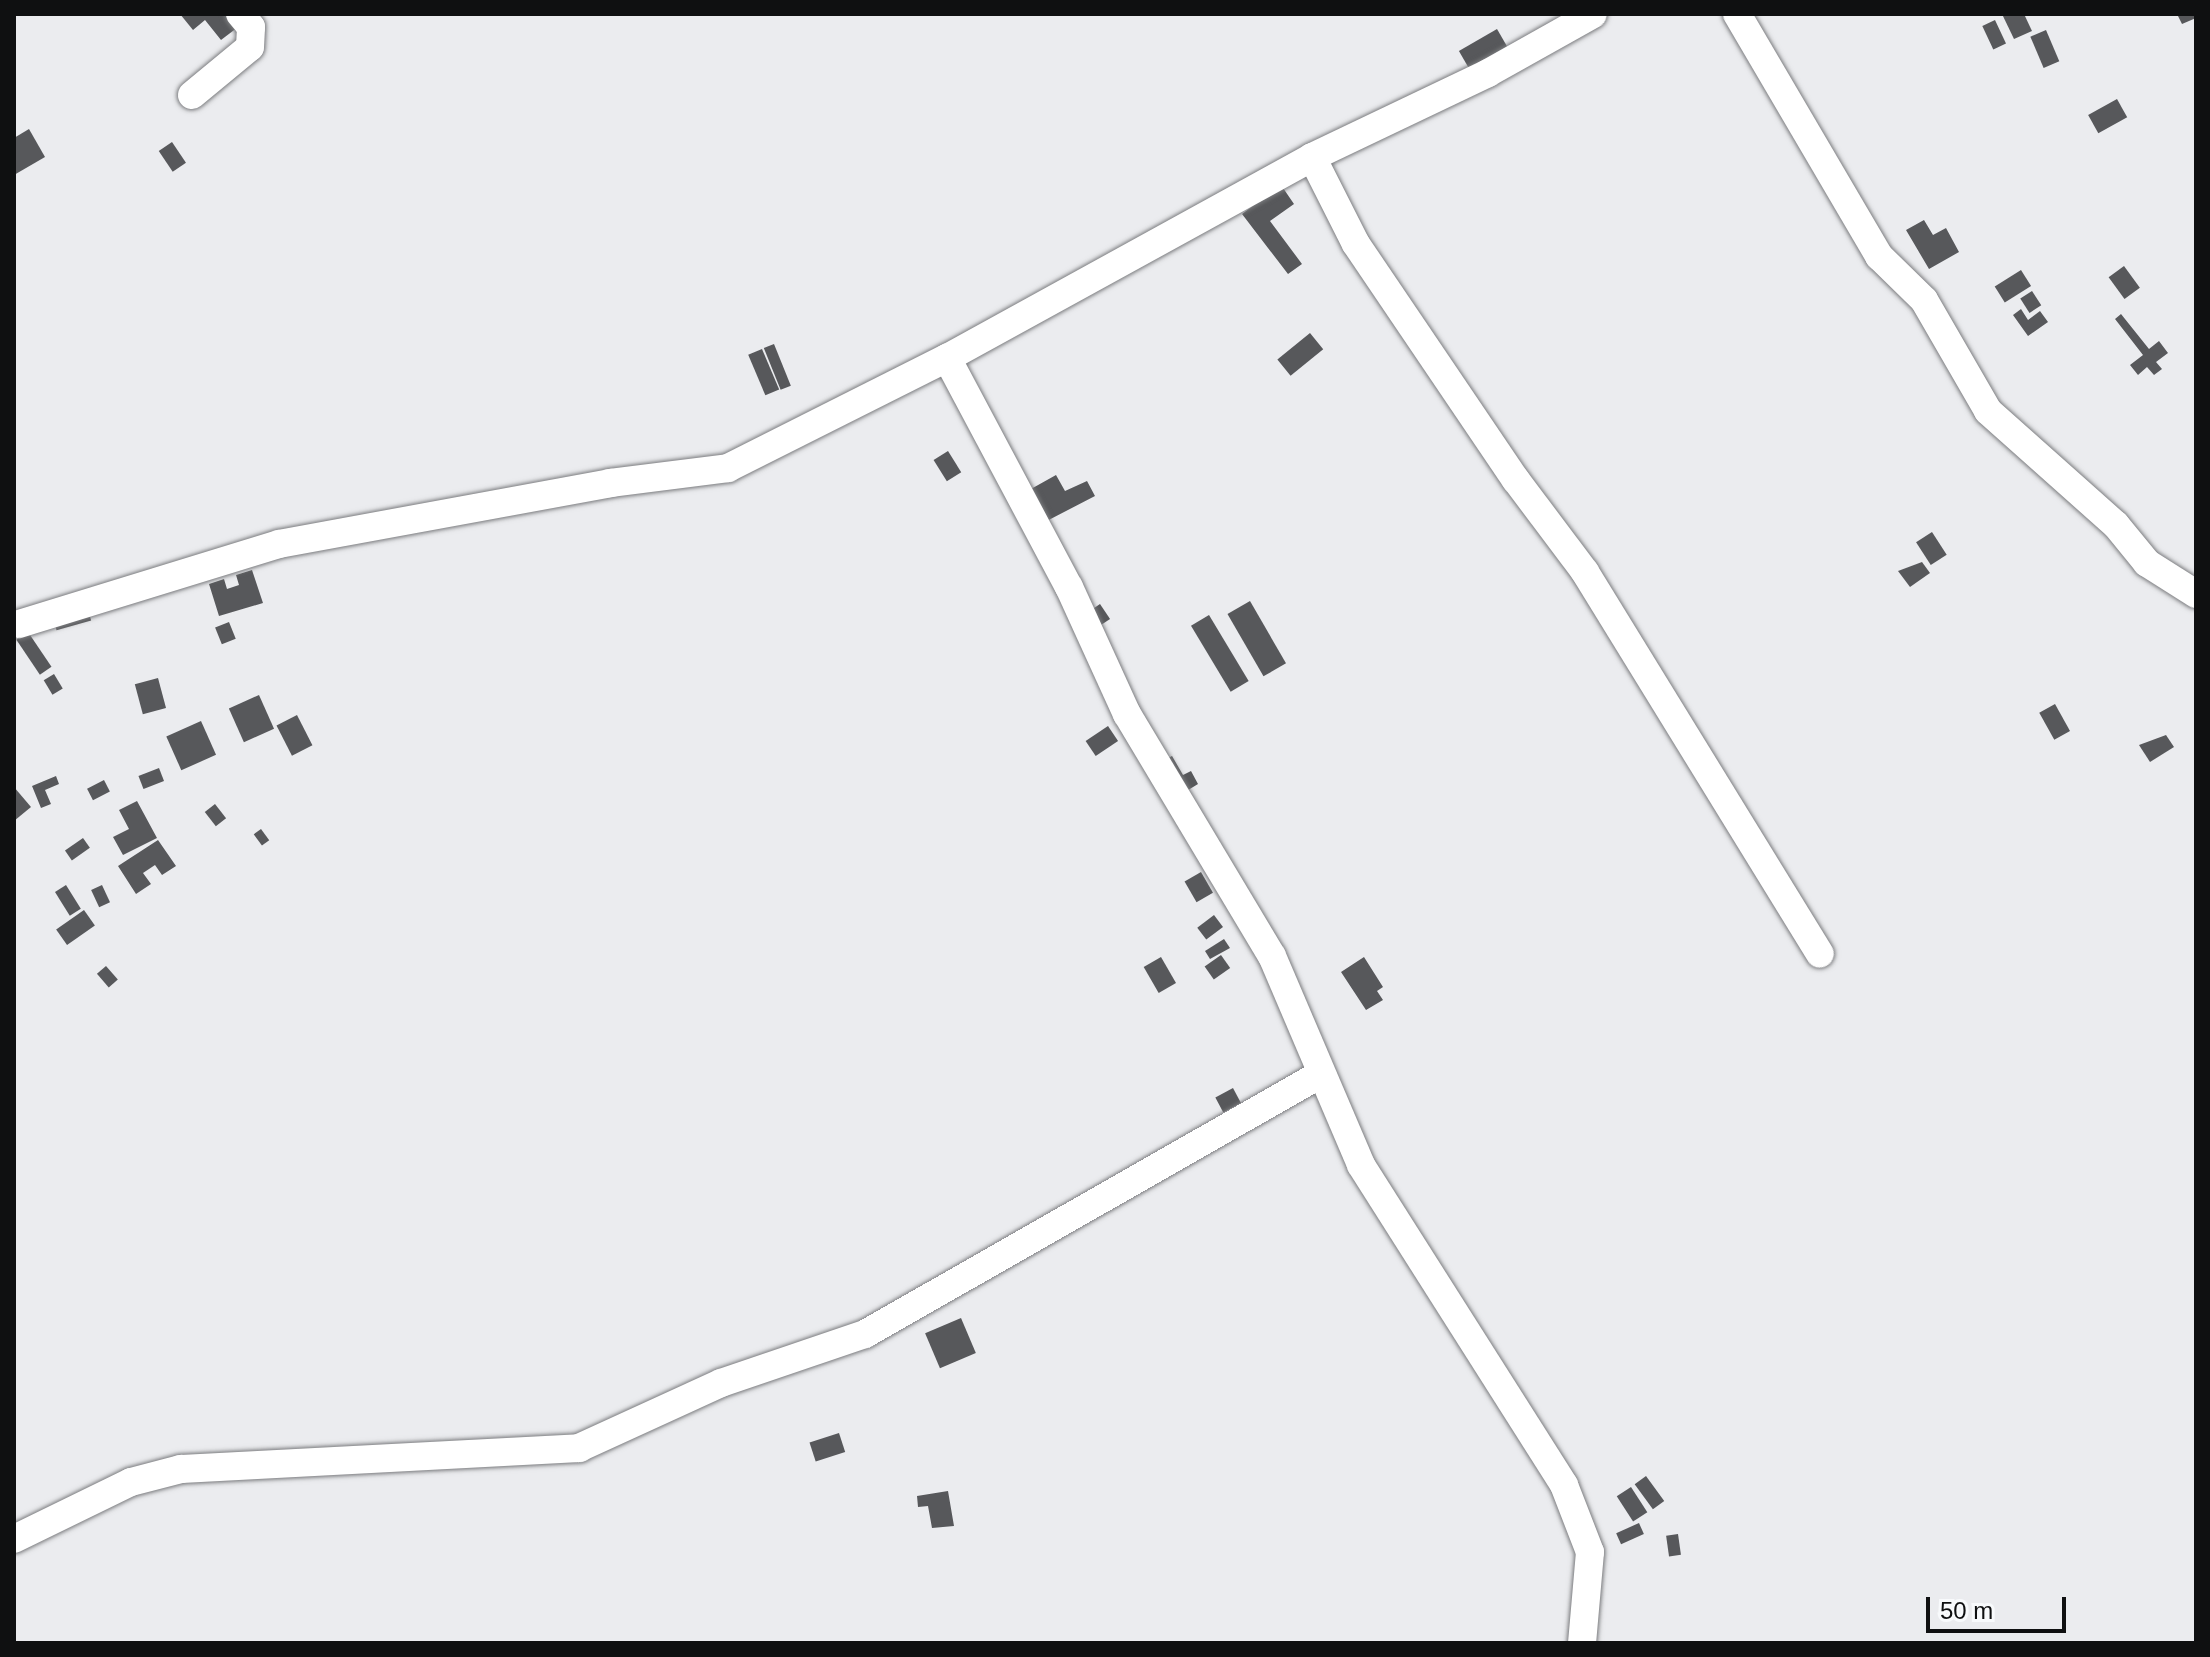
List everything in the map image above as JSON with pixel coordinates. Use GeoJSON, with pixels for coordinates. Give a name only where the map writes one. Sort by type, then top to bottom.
{"type":"FeatureCollection","features":[{"type":"Feature","properties":{"kind":"street"},"geometry":{"type":"LineString","coordinates":[[192,95],[250,47],[251,27],[240,14]]}},
{"type":"Feature","properties":{"kind":"street"},"geometry":{"type":"LineString","coordinates":[[19,624],[279,544],[610,483],[728,468],[947,358],[1312,157],[1488,73],[1593,14]]}},
{"type":"Feature","properties":{"kind":"street"},"geometry":{"type":"LineString","coordinates":[[1737,14],[1879,256],[1924,300],[1988,411],[2116,525],[2147,563],[2196,594]]}},
{"type":"Feature","properties":{"kind":"street"},"geometry":{"type":"LineString","coordinates":[[1312,157],[1356,244],[1516,480],[1585,572],[1820,954]]}},
{"type":"Feature","properties":{"kind":"street"},"geometry":{"type":"LineString","coordinates":[[947,358],[1069,587],[1127,714],[1272,956],[1319,1075],[1361,1165],[1564,1485],[1590,1552],[1582,1643]]}},
{"type":"Feature","properties":{"kind":"street"},"geometry":{"type":"LineString","coordinates":[[14,1539],[131,1482],[181,1469],[579,1448],[721,1383],[865,1334],[1319,1075]]}},
{"type":"Feature","properties":{"kind":"building"},"geometry":{"type":"Polygon","coordinates":[[[180,14],[234,14],[242,24],[221,40],[205,20],[193,30],[180,14]]]}},
{"type":"Feature","properties":{"kind":"building"},"geometry":{"type":"Polygon","coordinates":[[[2002,14],[2024,14],[2032,31],[2014,39],[2002,14]]]}},
{"type":"Feature","properties":{"kind":"building"},"geometry":{"type":"Polygon","coordinates":[[[2177,14],[2196,14],[2196,18],[2182,24],[2177,14]]]}},
{"type":"Feature","properties":{"kind":"building"},"geometry":{"type":"Polygon","coordinates":[[[1995,20],[2006,44],[1993,49],[1982,26],[1995,20]]]}},
{"type":"Feature","properties":{"kind":"building"},"geometry":{"type":"Polygon","coordinates":[[[1497,29],[1508,48],[1470,70],[1459,51],[1497,29]]]}},
{"type":"Feature","properties":{"kind":"building"},"geometry":{"type":"Polygon","coordinates":[[[2046,30],[2059,61],[2044,68],[2030,37],[2046,30]]]}},
{"type":"Feature","properties":{"kind":"building"},"geometry":{"type":"Polygon","coordinates":[[[2117,99],[2127,117],[2098,133],[2088,115],[2117,99]]]}},
{"type":"Feature","properties":{"kind":"building"},"geometry":{"type":"Polygon","coordinates":[[[29,129],[45,157],[14,175],[14,138],[29,129]]]}},
{"type":"Feature","properties":{"kind":"building"},"geometry":{"type":"Polygon","coordinates":[[[172,142],[186,163],[173,172],[159,151],[172,142]]]}},
{"type":"Feature","properties":{"kind":"building"},"geometry":{"type":"Polygon","coordinates":[[[1281,185],[1294,204],[1270,221],[1302,264],[1288,274],[1242,214],[1281,185]]]}},
{"type":"Feature","properties":{"kind":"building"},"geometry":{"type":"Polygon","coordinates":[[[1924,220],[1933,235],[1946,228],[1959,252],[1929,269],[1906,230],[1924,220]]]}},
{"type":"Feature","properties":{"kind":"building"},"geometry":{"type":"Polygon","coordinates":[[[2124,266],[2140,288],[2124,299],[2109,277],[2124,266]]]}},
{"type":"Feature","properties":{"kind":"building"},"geometry":{"type":"Polygon","coordinates":[[[2021,270],[2031,286],[2005,303],[1995,286],[2021,270]]]}},
{"type":"Feature","properties":{"kind":"building"},"geometry":{"type":"Polygon","coordinates":[[[2032,291],[2041,305],[2030,313],[2020,299],[2032,291]]]}},
{"type":"Feature","properties":{"kind":"building"},"geometry":{"type":"Polygon","coordinates":[[[2021,309],[2028,320],[2040,311],[2048,322],[2028,336],[2013,315],[2021,309]]]}},
{"type":"Feature","properties":{"kind":"building"},"geometry":{"type":"Polygon","coordinates":[[[2121,314],[2149,349],[2159,341],[2168,353],[2156,362],[2162,369],[2154,375],[2147,367],[2138,375],[2130,365],[2143,355],[2115,319],[2121,314]]]}},
{"type":"Feature","properties":{"kind":"building"},"geometry":{"type":"Polygon","coordinates":[[[1310,333],[1323,349],[1291,376],[1277,359],[1310,333]]]}},
{"type":"Feature","properties":{"kind":"building"},"geometry":{"type":"Polygon","coordinates":[[[774,344],[791,386],[781,390],[764,348],[774,344]]]}},
{"type":"Feature","properties":{"kind":"building"},"geometry":{"type":"Polygon","coordinates":[[[762,349],[779,390],[765,395],[748,355],[762,349]]]}},
{"type":"Feature","properties":{"kind":"building"},"geometry":{"type":"Polygon","coordinates":[[[948,451],[961,472],[947,481],[934,460],[948,451]]]}},
{"type":"Feature","properties":{"kind":"building"},"geometry":{"type":"Polygon","coordinates":[[[1056,475],[1065,491],[1087,481],[1095,496],[1039,525],[1022,494],[1056,475]]]}},
{"type":"Feature","properties":{"kind":"building"},"geometry":{"type":"Polygon","coordinates":[[[1932,532],[1947,555],[1931,565],[1916,542],[1932,532]]]}},
{"type":"Feature","properties":{"kind":"building"},"geometry":{"type":"Polygon","coordinates":[[[1922,562],[1930,573],[1910,587],[1898,571],[1922,562]]]}},
{"type":"Feature","properties":{"kind":"building"},"geometry":{"type":"Polygon","coordinates":[[[252,570],[263,603],[219,616],[209,584],[224,579],[227,589],[239,585],[236,575],[252,570]]]}},
{"type":"Feature","properties":{"kind":"building"},"geometry":{"type":"Polygon","coordinates":[[[1250,601],[1286,663],[1263,676],[1227,614],[1250,601]]]}},
{"type":"Feature","properties":{"kind":"building"},"geometry":{"type":"Polygon","coordinates":[[[1100,604],[1110,619],[1101,625],[1091,610],[1100,604]]]}},
{"type":"Feature","properties":{"kind":"building"},"geometry":{"type":"Polygon","coordinates":[[[87,606],[91,620],[57,630],[52,616],[87,606]]]}},
{"type":"Feature","properties":{"kind":"building"},"geometry":{"type":"Polygon","coordinates":[[[1209,615],[1249,681],[1231,692],[1191,626],[1209,615]]]}},
{"type":"Feature","properties":{"kind":"building"},"geometry":{"type":"Polygon","coordinates":[[[229,622],[236,639],[222,644],[215,628],[229,622]]]}},
{"type":"Feature","properties":{"kind":"building"},"geometry":{"type":"Polygon","coordinates":[[[28,632],[51,667],[40,675],[16,640],[28,632]]]}},
{"type":"Feature","properties":{"kind":"building"},"geometry":{"type":"Polygon","coordinates":[[[54,674],[63,689],[52,695],[44,680],[54,674]]]}},
{"type":"Feature","properties":{"kind":"building"},"geometry":{"type":"Polygon","coordinates":[[[158,678],[166,708],[143,714],[135,684],[158,678]]]}},
{"type":"Feature","properties":{"kind":"building"},"geometry":{"type":"Polygon","coordinates":[[[259,695],[274,729],[244,742],[229,708],[259,695]]]}},
{"type":"Feature","properties":{"kind":"building"},"geometry":{"type":"Polygon","coordinates":[[[2055,704],[2070,731],[2054,740],[2039,713],[2055,704]]]}},
{"type":"Feature","properties":{"kind":"building"},"geometry":{"type":"Polygon","coordinates":[[[297,715],[312,745],[292,756],[277,725],[297,715]]]}},
{"type":"Feature","properties":{"kind":"building"},"geometry":{"type":"Polygon","coordinates":[[[201,721],[216,755],[181,770],[166,736],[201,721]]]}},
{"type":"Feature","properties":{"kind":"building"},"geometry":{"type":"Polygon","coordinates":[[[1108,726],[1118,741],[1096,756],[1086,741],[1108,726]]]}},
{"type":"Feature","properties":{"kind":"building"},"geometry":{"type":"Polygon","coordinates":[[[2166,735],[2174,747],[2150,762],[2139,745],[2166,735]]]}},
{"type":"Feature","properties":{"kind":"building"},"geometry":{"type":"Polygon","coordinates":[[[1172,756],[1183,775],[1191,771],[1198,784],[1180,795],[1161,762],[1172,756]]]}},
{"type":"Feature","properties":{"kind":"building"},"geometry":{"type":"Polygon","coordinates":[[[159,768],[164,781],[143,789],[138,776],[159,768]]]}},
{"type":"Feature","properties":{"kind":"building"},"geometry":{"type":"Polygon","coordinates":[[[56,776],[59,784],[45,790],[51,804],[41,808],[32,786],[56,776]]]}},
{"type":"Feature","properties":{"kind":"building"},"geometry":{"type":"Polygon","coordinates":[[[104,780],[110,792],[93,800],[87,789],[104,780]]]}},
{"type":"Feature","properties":{"kind":"building"},"geometry":{"type":"Polygon","coordinates":[[[14,787],[31,807],[14,821],[14,787]]]}},
{"type":"Feature","properties":{"kind":"building"},"geometry":{"type":"Polygon","coordinates":[[[137,801],[157,838],[123,855],[113,837],[129,829],[119,810],[137,801]]]}},
{"type":"Feature","properties":{"kind":"building"},"geometry":{"type":"Polygon","coordinates":[[[215,804],[226,818],[216,826],[205,812],[215,804]]]}},
{"type":"Feature","properties":{"kind":"building"},"geometry":{"type":"Polygon","coordinates":[[[261,829],[269,840],[262,846],[254,834],[261,829]]]}},
{"type":"Feature","properties":{"kind":"building"},"geometry":{"type":"Polygon","coordinates":[[[83,838],[90,848],[72,860],[65,851],[83,838]]]}},
{"type":"Feature","properties":{"kind":"building"},"geometry":{"type":"Polygon","coordinates":[[[158,840],[176,866],[162,875],[155,865],[143,873],[151,884],[136,894],[118,866],[158,840]]]}},
{"type":"Feature","properties":{"kind":"building"},"geometry":{"type":"Polygon","coordinates":[[[1201,872],[1213,893],[1197,902],[1185,882],[1201,872]]]}},
{"type":"Feature","properties":{"kind":"building"},"geometry":{"type":"Polygon","coordinates":[[[66,885],[81,909],[70,916],[55,892],[66,885]]]}},
{"type":"Feature","properties":{"kind":"building"},"geometry":{"type":"Polygon","coordinates":[[[102,885],[110,902],[99,907],[91,890],[102,885]]]}},
{"type":"Feature","properties":{"kind":"building"},"geometry":{"type":"Polygon","coordinates":[[[84,910],[95,926],[67,945],[56,930],[84,910]]]}},
{"type":"Feature","properties":{"kind":"building"},"geometry":{"type":"Polygon","coordinates":[[[1214,915],[1223,927],[1206,940],[1197,928],[1214,915]]]}},
{"type":"Feature","properties":{"kind":"building"},"geometry":{"type":"Polygon","coordinates":[[[1224,939],[1230,948],[1210,959],[1205,951],[1224,939]]]}},
{"type":"Feature","properties":{"kind":"building"},"geometry":{"type":"Polygon","coordinates":[[[1221,955],[1230,968],[1214,980],[1205,966],[1221,955]]]}},
{"type":"Feature","properties":{"kind":"building"},"geometry":{"type":"Polygon","coordinates":[[[1161,957],[1176,983],[1159,993],[1144,967],[1161,957]]]}},
{"type":"Feature","properties":{"kind":"building"},"geometry":{"type":"Polygon","coordinates":[[[1364,957],[1383,987],[1377,991],[1383,1000],[1366,1010],[1341,972],[1364,957]]]}},
{"type":"Feature","properties":{"kind":"building"},"geometry":{"type":"Polygon","coordinates":[[[106,966],[118,980],[109,987],[97,974],[106,966]]]}},
{"type":"Feature","properties":{"kind":"building"},"geometry":{"type":"Polygon","coordinates":[[[1233,1088],[1241,1103],[1223,1112],[1215,1097],[1233,1088]]]}},
{"type":"Feature","properties":{"kind":"building"},"geometry":{"type":"Polygon","coordinates":[[[961,1318],[976,1353],[940,1368],[925,1333],[961,1318]]]}},
{"type":"Feature","properties":{"kind":"building"},"geometry":{"type":"Polygon","coordinates":[[[839,1433],[845,1452],[816,1462],[810,1443],[839,1433]]]}},
{"type":"Feature","properties":{"kind":"building"},"geometry":{"type":"Polygon","coordinates":[[[1646,1476],[1664,1501],[1653,1509],[1635,1484],[1646,1476]]]}},
{"type":"Feature","properties":{"kind":"building"},"geometry":{"type":"Polygon","coordinates":[[[1631,1487],[1647,1512],[1633,1521],[1617,1496],[1631,1487]]]}},
{"type":"Feature","properties":{"kind":"building"},"geometry":{"type":"Polygon","coordinates":[[[948,1491],[954,1526],[932,1528],[928,1506],[918,1507],[917,1496],[948,1491]]]}},
{"type":"Feature","properties":{"kind":"building"},"geometry":{"type":"Polygon","coordinates":[[[1639,1523],[1644,1534],[1621,1544],[1616,1533],[1639,1523]]]}},
{"type":"Feature","properties":{"kind":"building"},"geometry":{"type":"Polygon","coordinates":[[[1678,1534],[1681,1555],[1669,1556],[1666,1536],[1678,1534]]]}}]}
